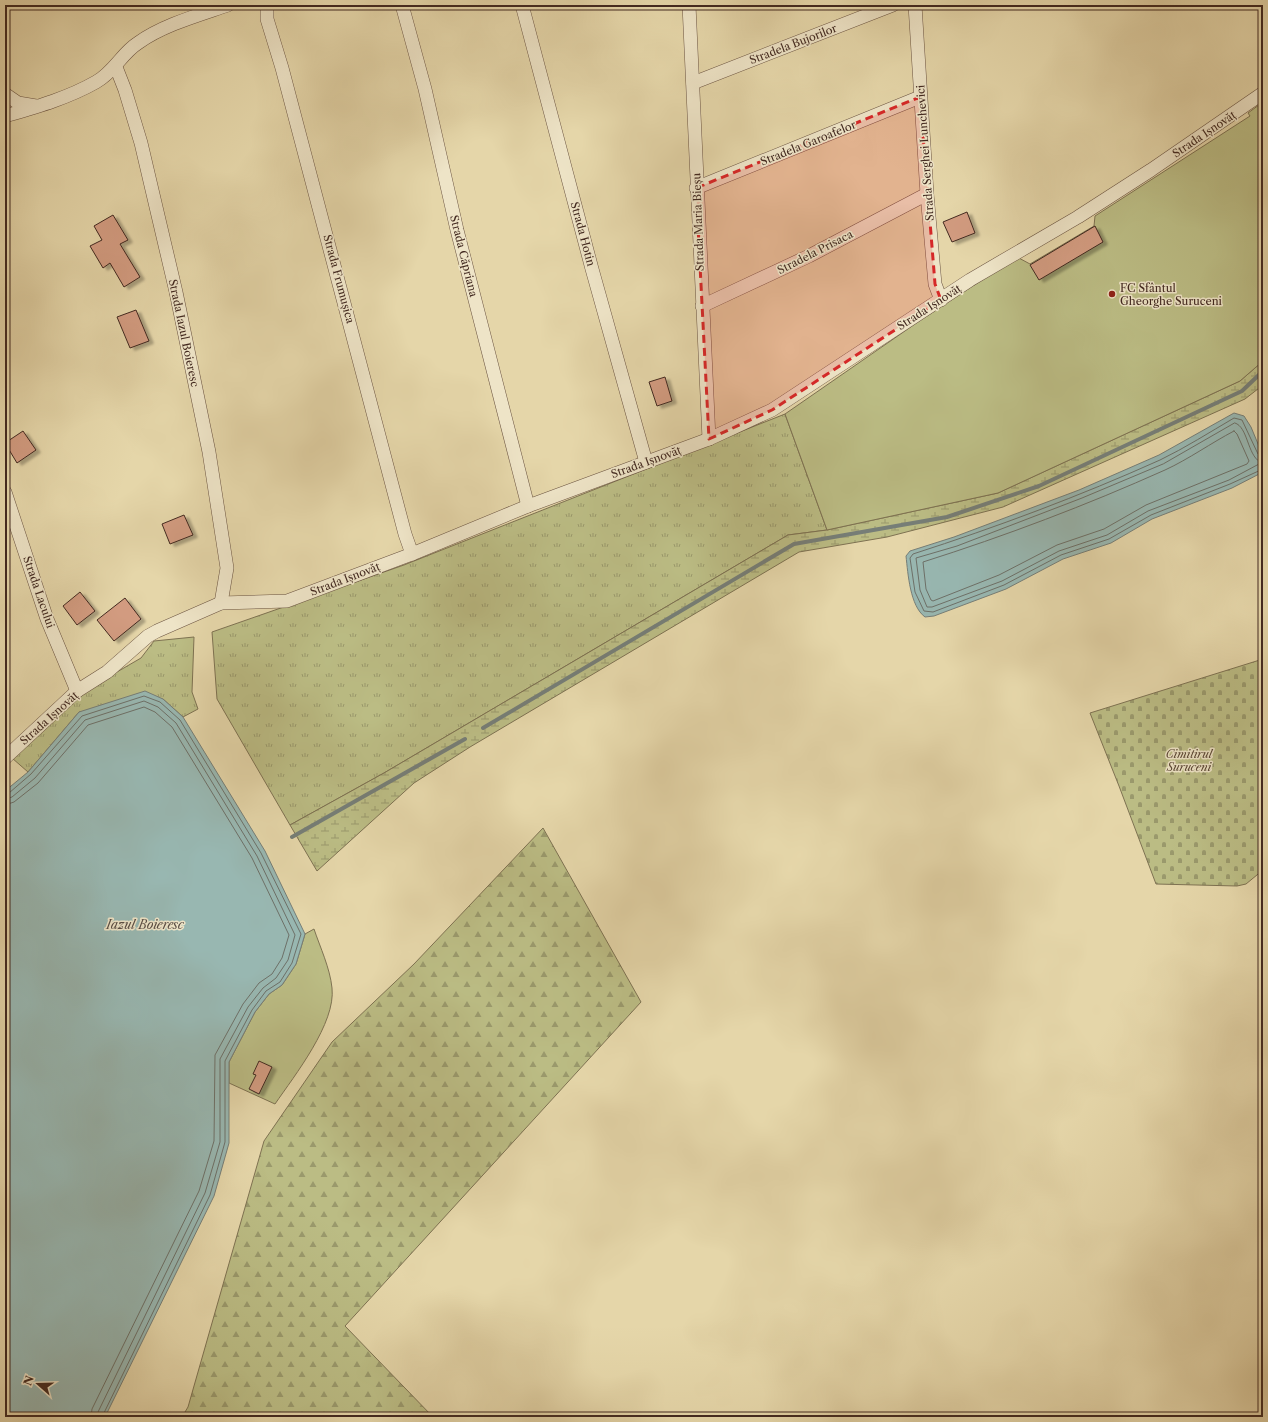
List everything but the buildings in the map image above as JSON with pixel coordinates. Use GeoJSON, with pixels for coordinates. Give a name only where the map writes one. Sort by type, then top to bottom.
{"type":"FeatureCollection","features":[{"type":"Feature","properties":{"kind":"street"},"geometry":{"type":"LineString","coordinates":[[5,116],[38,106],[97,82],[116,67],[137,43],[194,10],[228,5]]}},
{"type":"Feature","properties":{"kind":"street","name":"Strada Frumușica"},"geometry":{"type":"LineString","coordinates":[[267,5],[267,19],[282,68],[405,534],[412,554]]}},
{"type":"Feature","properties":{"kind":"street","name":"Strada Căpriana"},"geometry":{"type":"LineString","coordinates":[[402,5],[425,89],[457,230],[528,506]]}},
{"type":"Feature","properties":{"kind":"street","name":"Strada Hotin"},"geometry":{"type":"LineString","coordinates":[[522,5],[592,269],[646,462]]}},
{"type":"Feature","properties":{"kind":"street","name":"Strada Maria Bieșu"},"geometry":{"type":"LineString","coordinates":[[689,5],[696,188],[709,439]]}},
{"type":"Feature","properties":{"kind":"street","name":"Stradela Bujorilor"},"geometry":{"type":"LineString","coordinates":[[693,83],[893,5]]}},
{"type":"Feature","properties":{"kind":"street","name":"Strada Serghei Lunchevici"},"geometry":{"type":"LineString","coordinates":[[915,5],[927,194],[935,284],[941,300]]}},
{"type":"Feature","properties":{"kind":"street","name":"Strada Iazul Boieresc"},"geometry":{"type":"LineString","coordinates":[[116,67],[125,90],[141,143],[176,292],[209,452],[228,568],[221,603]]}},
{"type":"Feature","properties":{"kind":"street","name":"Strada Ișnovăț"},"geometry":{"type":"LineString","coordinates":[[5,758],[77,691],[107,672],[148,636],[221,603],[287,601],[412,554],[528,506],[709,439],[772,410],[970,280],[1118,191],[1192,143],[1263,93]]}},
{"type":"Feature","properties":{"kind":"street"},"geometry":{"type":"LineString","coordinates":[[5,94],[18,103],[38,106]]}},
{"type":"Feature","properties":{"kind":"street","name":"Stradela Garoafelor"},"geometry":{"type":"LineString","coordinates":[[696,188],[920,97]]}},
{"type":"Feature","properties":{"kind":"street","name":"Stradela Prisaca"},"geometry":{"type":"LineString","coordinates":[[702,306],[809,256],[927,194]]}},
{"type":"Feature","properties":{"kind":"street","name":"Strada Lacului"},"geometry":{"type":"LineString","coordinates":[[5,492],[47,619],[77,691]]}},
{"type":"Feature","properties":{"kind":"highlighted area"},"geometry":{"type":"Polygon","coordinates":[[[920,97],[935,284],[941,300],[772,410],[709,439],[696,188],[920,97]]]}},
{"type":"Feature","properties":{"kind":"green space","name":"FC Sfântul Gheorghe Suruceni"},"geometry":{"type":"Polygon","coordinates":[[[1263,102],[1263,361],[1240,381],[998,493],[827,530],[785,414],[915,324],[1017,257],[1030,264],[1094,226],[1095,216],[1250,116],[1248,113],[1263,102]]]}},
{"type":"Feature","properties":{"kind":"green space"},"geometry":{"type":"Polygon","coordinates":[[[1263,361],[1263,385],[1245,399],[1003,507],[887,537],[799,552],[470,747],[414,783],[317,871],[290,825],[384,773],[788,535],[827,530],[998,493],[1240,381],[1263,361]]]}},
{"type":"Feature","properties":{"kind":"green space"},"geometry":{"type":"Polygon","coordinates":[[[785,414],[827,530],[788,535],[384,773],[290,825],[217,699],[212,632],[404,565],[785,414]]]}},
{"type":"Feature","properties":{"kind":"green space"},"geometry":{"type":"Polygon","coordinates":[[[194,637],[192,692],[198,709],[183,717],[163,699],[79,712],[28,772],[12,758],[86,690],[141,658],[154,641],[194,637]]]}},
{"type":"Feature","properties":{"kind":"green space","name":"Cimitirul Suruceni"},"geometry":{"type":"Polygon","coordinates":[[[1263,659],[1263,870],[1246,884],[1237,886],[1156,884],[1090,713],[1263,659]]]}},
{"type":"Feature","properties":{"kind":"green space"},"geometry":{"type":"Polygon","coordinates":[[[543,828],[641,1002],[345,1326],[433,1417],[182,1417],[188,1407],[264,1141],[332,1042],[414,964],[543,828]]]}},
{"type":"Feature","properties":{"kind":"green space"},"geometry":{"type":"Polygon","coordinates":[[[314,929],[329,973],[332,988],[332,1002],[328,1017],[321,1032],[303,1064],[275,1104],[229,1083],[229,1062],[255,1012],[269,994],[282,985],[296,964],[305,934],[314,929]]]}},
{"type":"Feature","properties":{"kind":"water"},"geometry":{"type":"Polygon","coordinates":[[[1234,413],[1244,416],[1251,427],[1263,456],[1263,472],[1232,488],[1152,519],[1111,543],[1063,559],[1006,589],[934,616],[925,617],[920,612],[913,598],[909,580],[906,556],[910,551],[954,537],[1079,490],[1159,455],[1234,413]]]}},
{"type":"Feature","properties":{"kind":"water","name":"Iazul Boieresc"},"geometry":{"type":"Polygon","coordinates":[[[145,691],[163,699],[183,717],[265,851],[305,934],[296,964],[282,985],[269,994],[255,1012],[229,1062],[229,1143],[214,1196],[105,1417],[5,1417],[5,791],[28,772],[79,712],[145,691]]]}},
{"type":"Feature","properties":{"kind":"waterway"},"geometry":{"type":"LineString","coordinates":[[483,728],[794,544],[947,517],[1039,486],[1242,391],[1263,371]]}},
{"type":"Feature","properties":{"kind":"waterway"},"geometry":{"type":"LineString","coordinates":[[292,837],[465,739]]}},
{"type":"Feature","properties":{"kind":"place","name":"FC Sfântul Gheorghe Suruceni"},"geometry":{"type":"Point","coordinates":[1112,294]}}]}
